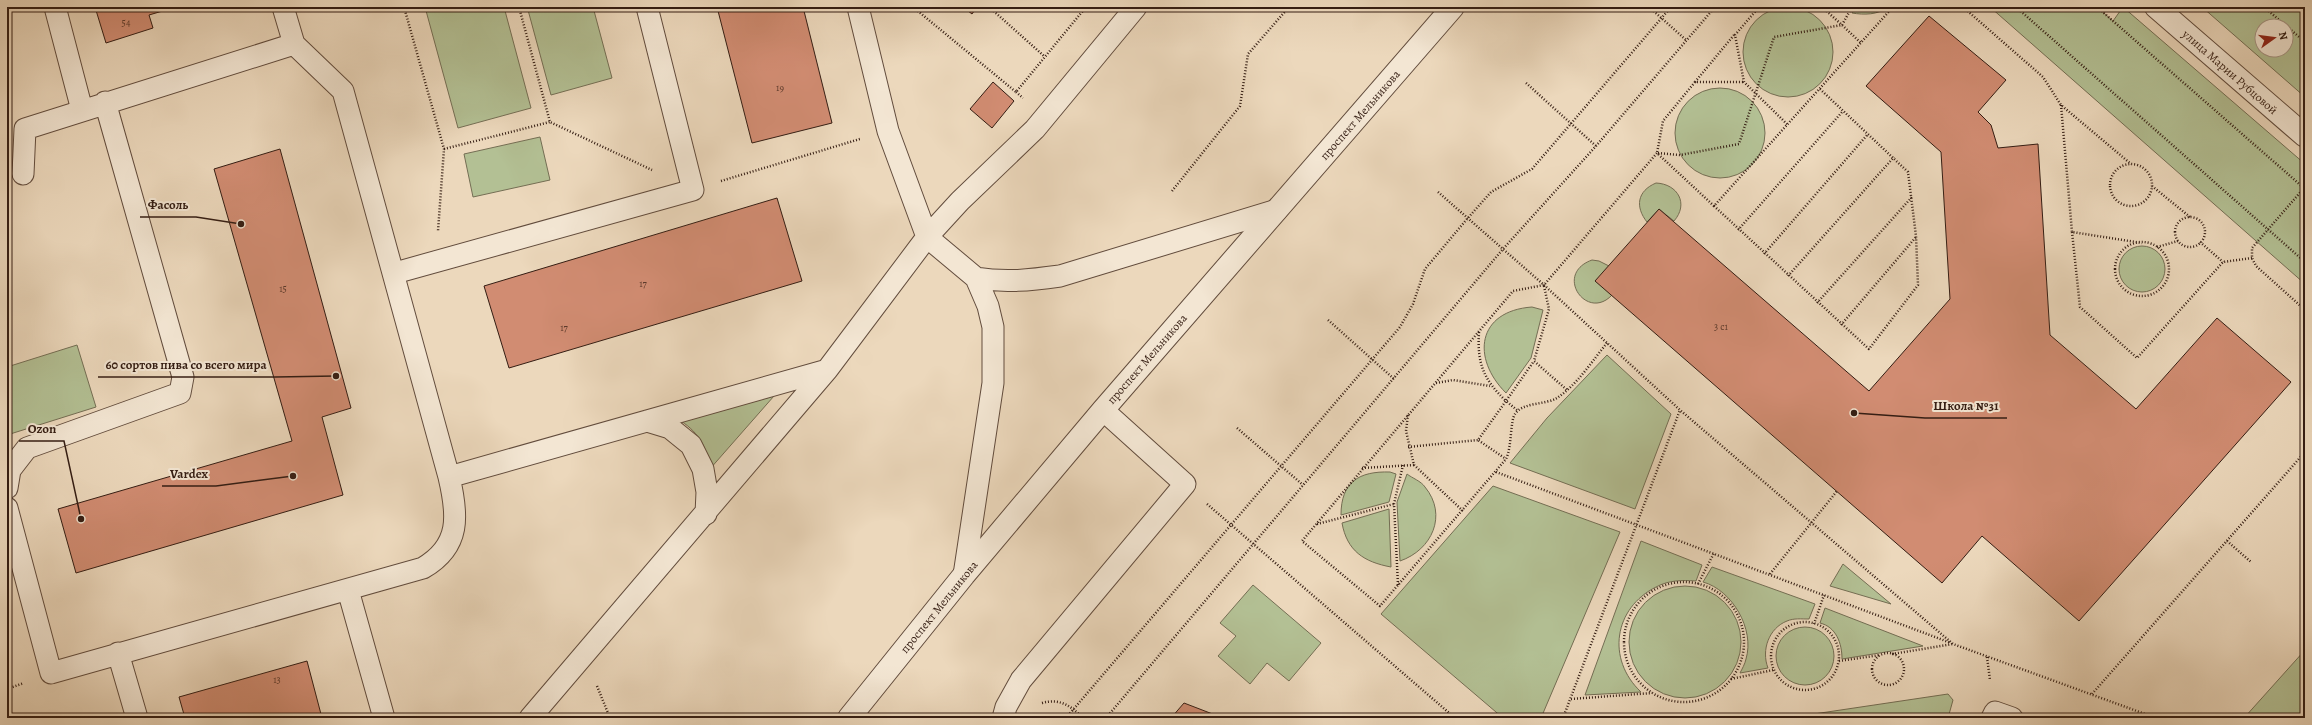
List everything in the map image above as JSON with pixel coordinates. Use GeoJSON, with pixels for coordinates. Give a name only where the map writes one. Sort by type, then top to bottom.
{"type":"FeatureCollection","features":[{"type":"Feature","properties":{"kind":"street","name":"проспект Мельникова"},"geometry":{"type":"LineString","coordinates":[[849,718],[964,575],[1103,410],[1453,7]]}},
{"type":"Feature","properties":{"kind":"street","name":"улица Марии Рубцовой"},"geometry":{"type":"LineString","coordinates":[[2156,7],[2305,136]]}},
{"type":"Feature","properties":{"kind":"lane"},"geometry":{"type":"LineString","coordinates":[[55,7],[82,110]]}},
{"type":"Feature","properties":{"kind":"lane"},"geometry":{"type":"LineString","coordinates":[[7,508],[51,673],[423,568],[434,561],[445,550],[456,521],[455,503],[395,273],[343,91],[294,44],[282,7]]}},
{"type":"Feature","properties":{"kind":"lane"},"geometry":{"type":"LineString","coordinates":[[395,273],[693,190],[647,7]]}},
{"type":"Feature","properties":{"kind":"lane"},"geometry":{"type":"LineString","coordinates":[[858,7],[888,131],[927,237],[976,278],[988,306],[993,327],[993,383],[964,575]]}},
{"type":"Feature","properties":{"kind":"lane"},"geometry":{"type":"LineString","coordinates":[[530,718],[706,514],[827,370],[927,237],[960,201],[1035,129],[1136,7]]}},
{"type":"Feature","properties":{"kind":"lane"},"geometry":{"type":"LineString","coordinates":[[23,174],[25,129],[105,102],[294,44]]}},
{"type":"Feature","properties":{"kind":"lane"},"geometry":{"type":"LineString","coordinates":[[7,488],[10,470],[27,448],[180,393],[182,377],[105,102]]}},
{"type":"Feature","properties":{"kind":"lane"},"geometry":{"type":"LineString","coordinates":[[976,278],[998,282],[1023,282],[1060,276],[1277,210]]}},
{"type":"Feature","properties":{"kind":"lane"},"geometry":{"type":"LineString","coordinates":[[449,477],[827,370]]}},
{"type":"Feature","properties":{"kind":"lane"},"geometry":{"type":"LineString","coordinates":[[1003,718],[1006,707],[1021,680],[1185,484],[1103,410]]}},
{"type":"Feature","properties":{"kind":"lane"},"geometry":{"type":"LineString","coordinates":[[647,422],[670,428],[691,445],[703,469],[707,492],[706,514]]}},
{"type":"Feature","properties":{"kind":"lane"},"geometry":{"type":"LineString","coordinates":[[348,590],[384,718]]}},
{"type":"Feature","properties":{"kind":"lane"},"geometry":{"type":"LineString","coordinates":[[118,653],[137,718]]}},
{"type":"Feature","properties":{"kind":"lane"},"geometry":{"type":"LineString","coordinates":[[1992,718],[1995,712],[2012,718]]}},
{"type":"Feature","properties":{"kind":"path"},"geometry":{"type":"LineString","coordinates":[[404,7],[444,149],[436,262]]}},
{"type":"Feature","properties":{"kind":"path"},"geometry":{"type":"LineString","coordinates":[[519,7],[550,122]]}},
{"type":"Feature","properties":{"kind":"path"},"geometry":{"type":"LineString","coordinates":[[913,7],[1016,92],[1044,56],[1086,7]]}},
{"type":"Feature","properties":{"kind":"path"},"geometry":{"type":"LineString","coordinates":[[989,7],[1044,56]]}},
{"type":"Feature","properties":{"kind":"path"},"geometry":{"type":"LineString","coordinates":[[1172,191],[1240,106],[1248,54],[1289,7]]}},
{"type":"Feature","properties":{"kind":"path"},"geometry":{"type":"LineString","coordinates":[[1649,7],[1686,40]]}},
{"type":"Feature","properties":{"kind":"path"},"geometry":{"type":"LineString","coordinates":[[1066,718],[1280,465],[1400,327],[1413,304],[1425,269],[1467,219],[1491,192],[1532,168],[1671,7]]}},
{"type":"Feature","properties":{"kind":"path"},"geometry":{"type":"LineString","coordinates":[[1106,718],[1503,249],[1596,146],[1715,7]]}},
{"type":"Feature","properties":{"kind":"path"},"geometry":{"type":"LineString","coordinates":[[1607,343],[1567,390],[1556,399],[1543,404],[1517,410],[1513,416],[1510,450],[1506,459],[1380,606],[1302,541],[1512,291],[1544,285],[1657,153],[1663,121],[1759,7]]}},
{"type":"Feature","properties":{"kind":"path"},"geometry":{"type":"LineString","coordinates":[[1822,7],[1861,43]]}},
{"type":"Feature","properties":{"kind":"path"},"geometry":{"type":"LineString","coordinates":[[1842,25],[1852,7]]}},
{"type":"Feature","properties":{"kind":"path"},"geometry":{"type":"LineString","coordinates":[[1714,206],[1893,7]]}},
{"type":"Feature","properties":{"kind":"path"},"geometry":{"type":"LineString","coordinates":[[1963,7],[2042,77],[2061,105],[2131,164]]}},
{"type":"Feature","properties":{"kind":"path"},"geometry":{"type":"LineString","coordinates":[[2016,7],[2305,262]]}},
{"type":"Feature","properties":{"kind":"path"},"geometry":{"type":"LineString","coordinates":[[2097,7],[2304,189],[2252,248],[2252,258],[2256,266],[2305,310]]}},
{"type":"Feature","properties":{"kind":"path"},"geometry":{"type":"LineString","coordinates":[[2264,7],[2305,42]]}},
{"type":"Feature","properties":{"kind":"path"},"geometry":{"type":"LineString","coordinates":[[1657,153],[1680,155],[1739,144],[1774,37],[1842,25]]}},
{"type":"Feature","properties":{"kind":"path"},"geometry":{"type":"LineString","coordinates":[[1735,35],[1744,82],[1788,125]]}},
{"type":"Feature","properties":{"kind":"path"},"geometry":{"type":"LineString","coordinates":[[1695,82],[1744,82]]}},
{"type":"Feature","properties":{"kind":"path"},"geometry":{"type":"LineString","coordinates":[[1526,84],[1596,146]]}},
{"type":"Feature","properties":{"kind":"path"},"geometry":{"type":"LineString","coordinates":[[1657,153],[1738,230],[1869,349],[1918,285],[1916,236],[1908,172],[1894,157],[1842,111],[1820,89]]}},
{"type":"Feature","properties":{"kind":"path"},"geometry":{"type":"LineString","coordinates":[[2061,105],[2080,307],[2137,358],[2223,262],[2252,258]]}},
{"type":"Feature","properties":{"kind":"path"},"geometry":{"type":"LineString","coordinates":[[1738,230],[1842,111]]}},
{"type":"Feature","properties":{"kind":"path"},"geometry":{"type":"LineString","coordinates":[[444,149],[550,122],[693,190],[888,131]]}},
{"type":"Feature","properties":{"kind":"path"},"geometry":{"type":"LineString","coordinates":[[1764,254],[1868,134]]}},
{"type":"Feature","properties":{"kind":"path"},"geometry":{"type":"LineString","coordinates":[[1788,276],[1894,157]]}},
{"type":"Feature","properties":{"kind":"path"},"geometry":{"type":"LineString","coordinates":[[2131,164],[2140,166],[2146,170],[2150,176],[2152,186],[2148,197],[2136,206],[2129,207],[2116,201],[2110,188],[2112,175],[2121,166],[2131,164]]}},
{"type":"Feature","properties":{"kind":"path"},"geometry":{"type":"LineString","coordinates":[[2152,186],[2191,217],[2200,221],[2204,229],[2200,242]]}},
{"type":"Feature","properties":{"kind":"path"},"geometry":{"type":"LineString","coordinates":[[1438,192],[1544,285],[1680,410],[1953,644]]}},
{"type":"Feature","properties":{"kind":"path"},"geometry":{"type":"LineString","coordinates":[[1817,303],[1912,197]]}},
{"type":"Feature","properties":{"kind":"path"},"geometry":{"type":"LineString","coordinates":[[2191,217],[2181,220],[2178,223],[2175,232],[2178,241],[2186,246],[2200,242]]}},
{"type":"Feature","properties":{"kind":"path"},"geometry":{"type":"LineString","coordinates":[[2072,232],[2142,243],[2157,247],[2178,241]]}},
{"type":"Feature","properties":{"kind":"path"},"geometry":{"type":"LineString","coordinates":[[1842,325],[1916,236]]}},
{"type":"Feature","properties":{"kind":"path"},"geometry":{"type":"LineString","coordinates":[[2200,242],[2223,262]]}},
{"type":"Feature","properties":{"kind":"path"},"geometry":{"type":"LineString","coordinates":[[2142,243],[2128,246],[2119,257],[2117,263],[2117,277],[2120,283],[2130,293],[2136,295],[2150,295],[2162,288],[2166,282],[2168,276],[2168,262],[2157,247]]}},
{"type":"Feature","properties":{"kind":"path"},"geometry":{"type":"LineString","coordinates":[[1478,440],[1534,360],[1548,309],[1544,285]]}},
{"type":"Feature","properties":{"kind":"path"},"geometry":{"type":"LineString","coordinates":[[1328,320],[1394,379]]}},
{"type":"Feature","properties":{"kind":"path"},"geometry":{"type":"LineString","coordinates":[[1479,331],[1478,352],[1490,386],[1517,410]]}},
{"type":"Feature","properties":{"kind":"path"},"geometry":{"type":"LineString","coordinates":[[1534,360],[1567,390]]}},
{"type":"Feature","properties":{"kind":"path"},"geometry":{"type":"LineString","coordinates":[[1436,383],[1453,380],[1490,386]]}},
{"type":"Feature","properties":{"kind":"path"},"geometry":{"type":"LineString","coordinates":[[1563,718],[1638,524],[1680,410]]}},
{"type":"Feature","properties":{"kind":"path"},"geometry":{"type":"LineString","coordinates":[[1408,414],[1406,430],[1408,447],[1414,465],[1462,511]]}},
{"type":"Feature","properties":{"kind":"path"},"geometry":{"type":"LineString","coordinates":[[1236,428],[1303,485]]}},
{"type":"Feature","properties":{"kind":"path"},"geometry":{"type":"LineString","coordinates":[[1408,447],[1478,440],[1506,459]]}},
{"type":"Feature","properties":{"kind":"path"},"geometry":{"type":"LineString","coordinates":[[2092,694],[2305,452]]}},
{"type":"Feature","properties":{"kind":"path"},"geometry":{"type":"LineString","coordinates":[[1398,585],[1394,504],[1403,465]]}},
{"type":"Feature","properties":{"kind":"path"},"geometry":{"type":"LineString","coordinates":[[1362,468],[1414,465]]}},
{"type":"Feature","properties":{"kind":"path"},"geometry":{"type":"LineString","coordinates":[[1496,472],[1638,524],[1953,644],[2156,718]]}},
{"type":"Feature","properties":{"kind":"path"},"geometry":{"type":"LineString","coordinates":[[1185,484],[1454,718]]}},
{"type":"Feature","properties":{"kind":"path"},"geometry":{"type":"LineString","coordinates":[[1770,574],[1837,491]]}},
{"type":"Feature","properties":{"kind":"path"},"geometry":{"type":"LineString","coordinates":[[1316,524],[1394,504]]}},
{"type":"Feature","properties":{"kind":"path"},"geometry":{"type":"LineString","coordinates":[[2227,541],[2251,562]]}},
{"type":"Feature","properties":{"kind":"path"},"geometry":{"type":"LineString","coordinates":[[1698,584],[1714,553]]}},
{"type":"Feature","properties":{"kind":"path"},"geometry":{"type":"LineString","coordinates":[[1676,583],[1698,584],[1723,596],[1735,609],[1742,625],[1744,642],[1742,659],[1731,679],[1724,688],[1709,697],[1693,702],[1676,702],[1653,693],[1645,688],[1634,675],[1627,659],[1624,642],[1627,625],[1634,610],[1645,597],[1659,588],[1676,583]]}},
{"type":"Feature","properties":{"kind":"path"},"geometry":{"type":"LineString","coordinates":[[1814,624],[1824,595]]}},
{"type":"Feature","properties":{"kind":"path"},"geometry":{"type":"LineString","coordinates":[[1795,623],[1814,624],[1827,631],[1834,640],[1838,650],[1839,661],[1829,680],[1820,687],[1810,690],[1799,690],[1788,687],[1773,670],[1770,659],[1772,647],[1776,637],[1784,628],[1795,623]]}},
{"type":"Feature","properties":{"kind":"path"},"geometry":{"type":"LineString","coordinates":[[1839,661],[1953,644]]}},
{"type":"Feature","properties":{"kind":"path"},"geometry":{"type":"LineString","coordinates":[[1882,654],[1872,666],[1873,676],[1880,684],[1891,686],[1900,680],[1904,670],[1901,660],[1892,654]]}},
{"type":"Feature","properties":{"kind":"path"},"geometry":{"type":"LineString","coordinates":[[1987,656],[1990,680]]}},
{"type":"Feature","properties":{"kind":"path"},"geometry":{"type":"LineString","coordinates":[[1731,679],[1773,670]]}},
{"type":"Feature","properties":{"kind":"path"},"geometry":{"type":"LineString","coordinates":[[1571,699],[1653,693]]}},
{"type":"Feature","properties":{"kind":"path"},"geometry":{"type":"LineString","coordinates":[[1040,704],[1059,701],[1074,709],[1084,718]]}},
{"type":"Feature","properties":{"kind":"green space"},"geometry":{"type":"Polygon","coordinates":[[[425,7],[504,7],[531,108],[458,128],[425,7]]]}},
{"type":"Feature","properties":{"kind":"green space"},"geometry":{"type":"Polygon","coordinates":[[[539,7],[593,7],[612,78],[551,95],[528,10],[539,7]]]}},
{"type":"Feature","properties":{"kind":"green space"},"geometry":{"type":"Polygon","coordinates":[[[1788,7],[1805,10],[1820,20],[1830,35],[1833,52],[1830,69],[1820,84],[1805,94],[1788,97],[1771,94],[1756,84],[1746,69],[1743,52],[1746,35],[1756,20],[1771,10],[1788,7]]]}},
{"type":"Feature","properties":{"kind":"green space"},"geometry":{"type":"Polygon","coordinates":[[[1854,7],[1888,7],[1880,12],[1861,14],[1852,13],[1854,7]]]}},
{"type":"Feature","properties":{"kind":"green space"},"geometry":{"type":"Polygon","coordinates":[[[1990,7],[2097,7],[2113,21],[2123,7],[2305,164],[2305,284],[1990,7]]]}},
{"type":"Feature","properties":{"kind":"green space"},"geometry":{"type":"Polygon","coordinates":[[[2202,7],[2305,7],[2305,97],[2260,58],[2294,58],[2294,18],[2254,18],[2254,52],[2202,7]]]}},
{"type":"Feature","properties":{"kind":"green space"},"geometry":{"type":"Polygon","coordinates":[[[1720,88],[1737,91],[1752,101],[1762,116],[1765,133],[1762,150],[1752,165],[1737,175],[1720,178],[1703,175],[1688,165],[1678,150],[1675,133],[1678,116],[1688,101],[1703,91],[1720,88]]]}},
{"type":"Feature","properties":{"kind":"green space"},"geometry":{"type":"Polygon","coordinates":[[[540,137],[550,180],[473,197],[464,154],[540,137]]]}},
{"type":"Feature","properties":{"kind":"green space"},"geometry":{"type":"Polygon","coordinates":[[[1656,183],[1664,184],[1670,187],[1679,196],[1681,208],[1674,221],[1659,209],[1647,222],[1643,216],[1640,200],[1645,190],[1656,183]]]}},
{"type":"Feature","properties":{"kind":"green space"},"geometry":{"type":"Polygon","coordinates":[[[2137,246],[2147,246],[2155,250],[2161,256],[2165,264],[2165,274],[2161,282],[2155,288],[2147,292],[2137,292],[2129,288],[2123,282],[2119,274],[2119,264],[2123,256],[2129,250],[2137,246]]]}},
{"type":"Feature","properties":{"kind":"green space"},"geometry":{"type":"Polygon","coordinates":[[[1592,260],[1599,261],[1609,266],[1612,295],[1602,302],[1593,303],[1584,299],[1578,293],[1575,284],[1575,275],[1581,267],[1592,260]]]}},
{"type":"Feature","properties":{"kind":"green space"},"geometry":{"type":"Polygon","coordinates":[[[1532,307],[1543,310],[1531,358],[1506,393],[1495,379],[1488,365],[1484,351],[1485,338],[1490,327],[1500,317],[1514,310],[1532,307]]]}},
{"type":"Feature","properties":{"kind":"green space"},"geometry":{"type":"Polygon","coordinates":[[[77,345],[96,407],[7,435],[7,367],[77,345]]]}},
{"type":"Feature","properties":{"kind":"green space"},"geometry":{"type":"Polygon","coordinates":[[[1607,355],[1671,414],[1635,509],[1510,463],[1547,418],[1607,355]]]}},
{"type":"Feature","properties":{"kind":"green space"},"geometry":{"type":"Polygon","coordinates":[[[774,396],[709,470],[707,455],[698,436],[681,421],[774,396]]]}},
{"type":"Feature","properties":{"kind":"green space"},"geometry":{"type":"Polygon","coordinates":[[[1390,472],[1396,474],[1389,502],[1341,515],[1344,494],[1354,481],[1361,476],[1369,474],[1390,472]]]}},
{"type":"Feature","properties":{"kind":"green space"},"geometry":{"type":"Polygon","coordinates":[[[1407,474],[1419,481],[1432,498],[1436,520],[1428,540],[1421,549],[1400,561],[1397,502],[1407,474]]]}},
{"type":"Feature","properties":{"kind":"green space"},"geometry":{"type":"Polygon","coordinates":[[[1493,486],[1620,532],[1541,718],[1503,718],[1381,614],[1493,486]]]}},
{"type":"Feature","properties":{"kind":"green space"},"geometry":{"type":"Polygon","coordinates":[[[1389,509],[1391,567],[1373,562],[1358,554],[1348,541],[1344,533],[1342,523],[1389,509]]]}},
{"type":"Feature","properties":{"kind":"green space"},"geometry":{"type":"Polygon","coordinates":[[[1641,541],[1702,565],[1696,581],[1676,581],[1666,583],[1656,587],[1642,596],[1631,608],[1624,621],[1620,635],[1619,650],[1623,665],[1630,679],[1641,692],[1585,695],[1641,541]]]}},
{"type":"Feature","properties":{"kind":"green space"},"geometry":{"type":"Polygon","coordinates":[[[1843,564],[1891,604],[1830,586],[1843,564]]]}},
{"type":"Feature","properties":{"kind":"green space"},"geometry":{"type":"Polygon","coordinates":[[[1712,567],[1815,604],[1809,619],[1795,619],[1787,621],[1781,624],[1771,634],[1765,654],[1768,668],[1740,673],[1746,659],[1748,647],[1747,635],[1739,612],[1732,602],[1714,586],[1703,582],[1712,567]]]}},
{"type":"Feature","properties":{"kind":"green space"},"geometry":{"type":"Polygon","coordinates":[[[1253,585],[1321,643],[1289,681],[1267,663],[1250,684],[1218,656],[1236,636],[1220,623],[1253,585]]]}},
{"type":"Feature","properties":{"kind":"green space"},"geometry":{"type":"Polygon","coordinates":[[[1685,586],[1706,590],[1725,602],[1737,621],[1741,642],[1737,663],[1725,682],[1706,694],[1685,698],[1664,694],[1645,682],[1633,663],[1629,642],[1633,621],[1645,602],[1664,590],[1685,586]]]}},
{"type":"Feature","properties":{"kind":"green space"},"geometry":{"type":"Polygon","coordinates":[[[1825,608],[1923,646],[1842,659],[1841,647],[1837,636],[1830,628],[1820,623],[1825,608]]]}},
{"type":"Feature","properties":{"kind":"green space"},"geometry":{"type":"Polygon","coordinates":[[[1799,627],[1811,627],[1826,635],[1834,650],[1834,662],[1826,677],[1811,685],[1799,685],[1784,677],[1776,662],[1776,650],[1784,635],[1799,627]]]}},
{"type":"Feature","properties":{"kind":"green space"},"geometry":{"type":"Polygon","coordinates":[[[2305,650],[2305,718],[2244,718],[2305,650]]]}},
{"type":"Feature","properties":{"kind":"green space"},"geometry":{"type":"Polygon","coordinates":[[[1948,694],[1953,700],[1948,718],[1787,718],[1948,694]]]}},
{"type":"Feature","properties":{"kind":"building"},"geometry":{"type":"Polygon","coordinates":[[[95,7],[176,7],[149,15],[153,28],[106,43],[95,7]]]}},
{"type":"Feature","properties":{"kind":"building"},"geometry":{"type":"Polygon","coordinates":[[[717,7],[803,7],[832,123],[752,143],[717,7]]]}},
{"type":"Feature","properties":{"kind":"building"},"geometry":{"type":"Polygon","coordinates":[[[963,7],[977,7],[972,14],[963,7]]]}},
{"type":"Feature","properties":{"kind":"building"},"geometry":{"type":"Polygon","coordinates":[[[1929,16],[2006,80],[1978,112],[1991,125],[1998,148],[2038,144],[2050,335],[2136,409],[2217,318],[2291,382],[2079,621],[1982,536],[1942,583],[1595,281],[1659,209],[1869,391],[1950,299],[1941,152],[1866,86],[1929,16]]]}},
{"type":"Feature","properties":{"kind":"building"},"geometry":{"type":"Polygon","coordinates":[[[993,82],[1014,101],[992,128],[970,109],[993,82]]]}},
{"type":"Feature","properties":{"kind":"building"},"geometry":{"type":"Polygon","coordinates":[[[280,149],[351,408],[322,417],[343,495],[76,573],[58,509],[292,441],[214,169],[280,149]]]}},
{"type":"Feature","properties":{"kind":"building"},"geometry":{"type":"Polygon","coordinates":[[[777,198],[802,281],[509,368],[484,286],[777,198]]]}},
{"type":"Feature","properties":{"kind":"building"},"geometry":{"type":"Polygon","coordinates":[[[307,661],[322,718],[185,718],[179,697],[307,661]]]}},
{"type":"Feature","properties":{"kind":"building"},"geometry":{"type":"Polygon","coordinates":[[[1184,703],[1223,718],[1171,718],[1184,703]]]}},
{"type":"Feature","properties":{"kind":"place","name":"Фасоль"},"geometry":{"type":"Point","coordinates":[241,224]}},
{"type":"Feature","properties":{"kind":"place","name":"60 сортов пива со всего мира"},"geometry":{"type":"Point","coordinates":[336,376]}},
{"type":"Feature","properties":{"kind":"place","name":"Школа №31"},"geometry":{"type":"Point","coordinates":[1854,413]}},
{"type":"Feature","properties":{"kind":"place","name":"Vardex"},"geometry":{"type":"Point","coordinates":[293,476]}},
{"type":"Feature","properties":{"kind":"place","name":"Ozon"},"geometry":{"type":"Point","coordinates":[81,519]}}]}
